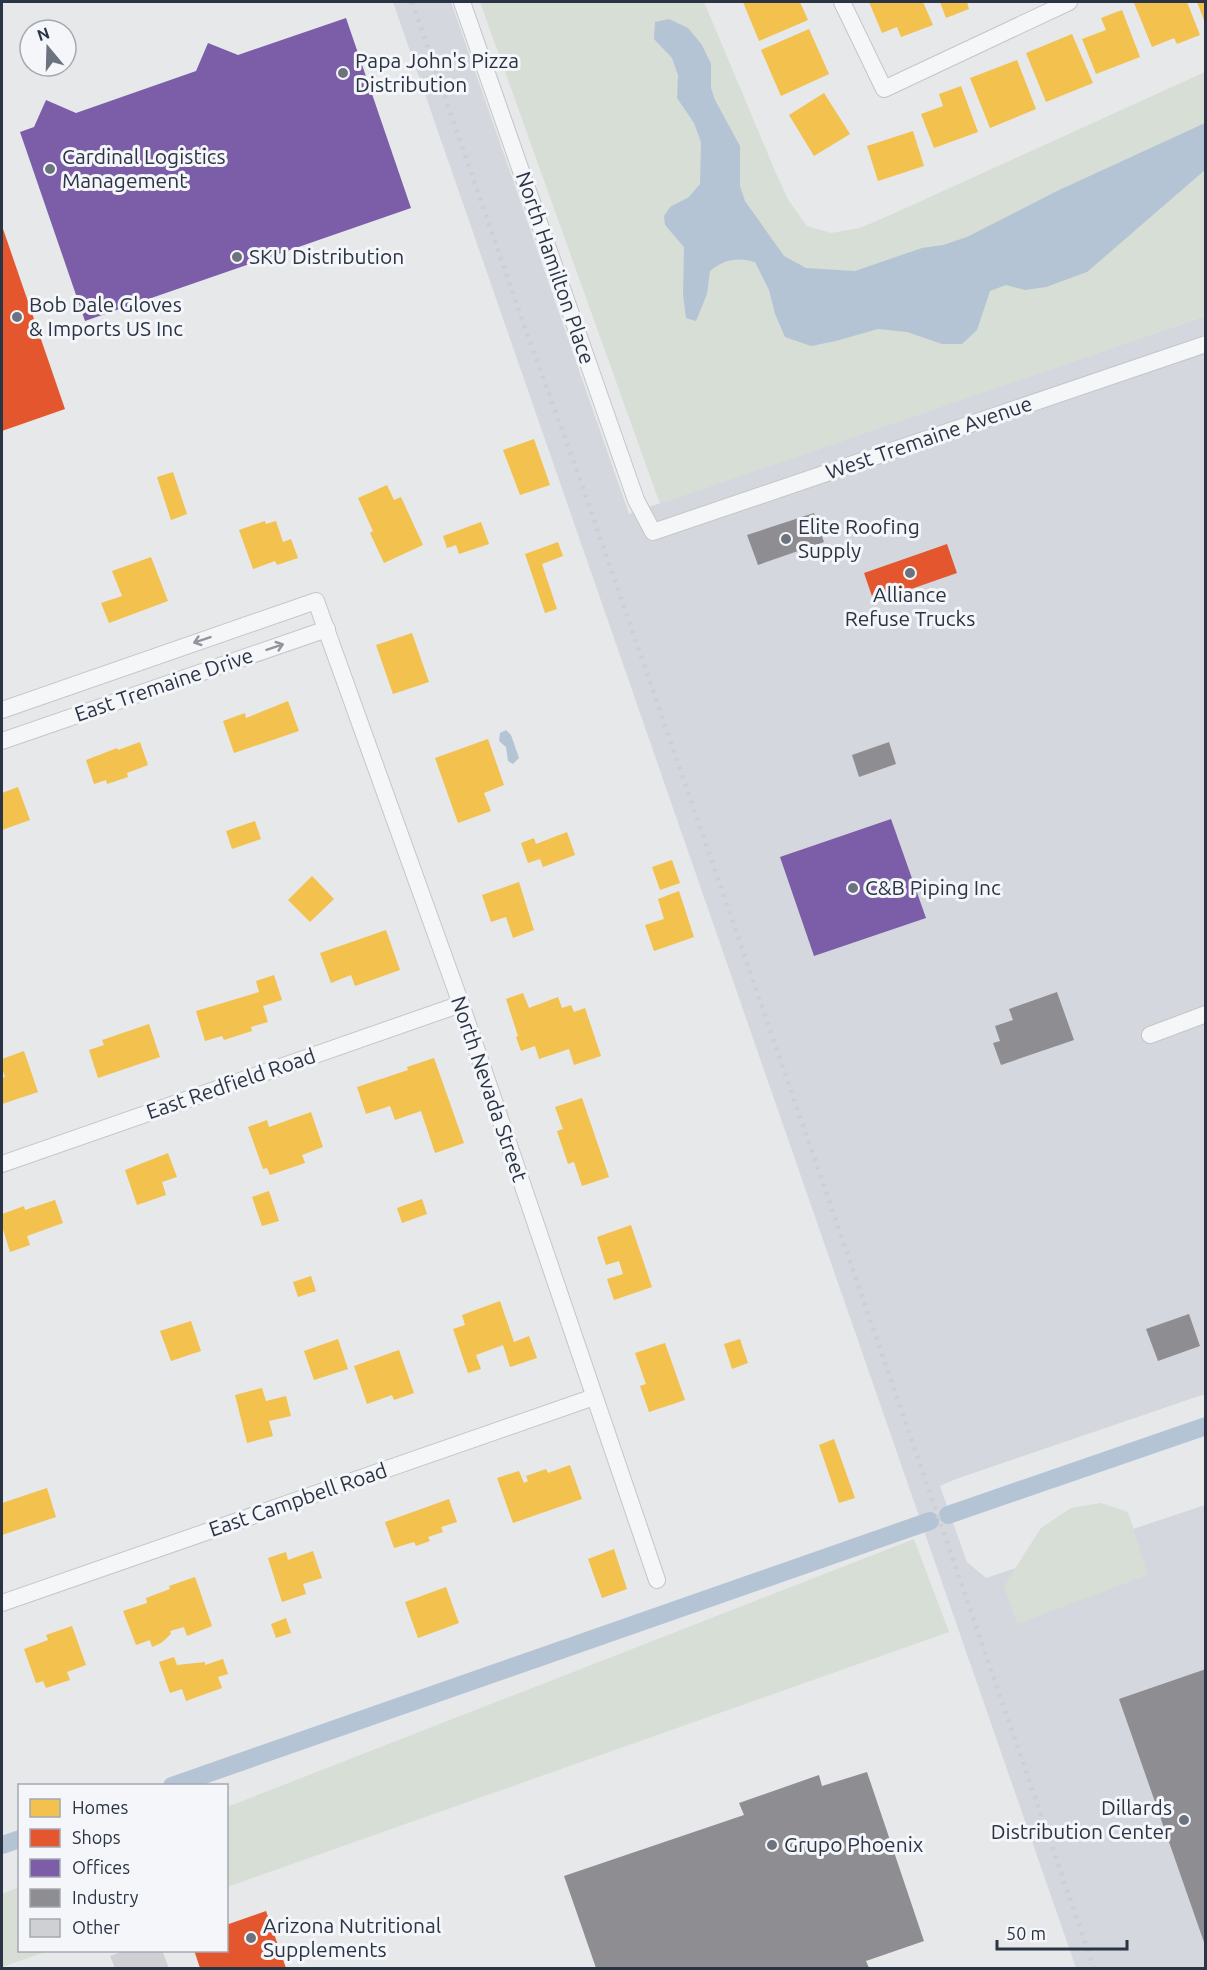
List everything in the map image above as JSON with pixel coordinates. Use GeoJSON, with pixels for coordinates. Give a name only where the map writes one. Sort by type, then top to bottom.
{"type":"FeatureCollection","features":[{"type":"Feature","properties":{"kind":"street","name":"North Hamilton Place"},"geometry":{"type":"LineString","coordinates":[[462,2],[632,489],[653,532]]}},
{"type":"Feature","properties":{"kind":"street"},"geometry":{"type":"LineString","coordinates":[[842,2],[884,89],[1069,2]]}},
{"type":"Feature","properties":{"kind":"street","name":"West Tremaine Avenue"},"geometry":{"type":"LineString","coordinates":[[653,532],[1206,344]]}},
{"type":"Feature","properties":{"kind":"street","name":"North Nevada Street"},"geometry":{"type":"LineString","coordinates":[[316,601],[461,1004],[657,1580]]}},
{"type":"Feature","properties":{"kind":"street","name":"East Tremaine Drive"},"geometry":{"type":"LineString","coordinates":[[2,710],[316,601]]}},
{"type":"Feature","properties":{"kind":"street","name":"East Tremaine Drive"},"geometry":{"type":"LineString","coordinates":[[2,741],[327,629]]}},
{"type":"Feature","properties":{"kind":"street","name":"East Redfield Road"},"geometry":{"type":"LineString","coordinates":[[2,1164],[461,1004]]}},
{"type":"Feature","properties":{"kind":"street"},"geometry":{"type":"LineString","coordinates":[[1150,1035],[1206,1014]]}},
{"type":"Feature","properties":{"kind":"street","name":"East Campbell Road"},"geometry":{"type":"LineString","coordinates":[[2,1603],[594,1397]]}},
{"type":"Feature","properties":{"kind":"shaded area"},"geometry":{"type":"Polygon","coordinates":[[[393,2],[451,2],[629,514],[1205,316],[1205,1394],[940,1486],[967,1562],[986,1578],[1205,1505],[1205,1968],[1076,1968],[393,2]]]}},
{"type":"Feature","properties":{"kind":"shaded area"},"geometry":{"type":"Polygon","coordinates":[[[480,2],[704,2],[789,201],[807,226],[831,233],[860,228],[895,213],[1205,72],[1205,316],[660,504],[480,2]]]}},
{"type":"Feature","properties":{"kind":"shaded area"},"geometry":{"type":"Polygon","coordinates":[[[1101,1503],[1128,1512],[1148,1575],[1017,1624],[1004,1586],[1041,1528],[1071,1508],[1101,1503]]]}},
{"type":"Feature","properties":{"kind":"shaded area"},"geometry":{"type":"Polygon","coordinates":[[[914,1539],[949,1632],[228,1887],[228,1807],[914,1539]]]}},
{"type":"Feature","properties":{"kind":"shaded area"},"geometry":{"type":"Polygon","coordinates":[[[18,1887],[18,1952],[45,1952],[2,1967],[2,1894],[18,1887]]]}},
{"type":"Feature","properties":{"kind":"water"},"geometry":{"type":"Polygon","coordinates":[[[669,19],[688,28],[702,45],[711,64],[711,88],[715,100],[740,146],[740,186],[745,201],[784,256],[806,268],[855,271],[922,248],[943,245],[967,237],[1057,191],[1205,123],[1205,170],[1087,272],[1046,287],[1025,290],[1006,285],[990,291],[977,330],[962,344],[942,344],[907,332],[878,329],[811,346],[785,337],[775,314],[769,290],[755,262],[743,260],[731,260],[710,271],[707,294],[696,321],[686,318],[683,295],[684,247],[665,225],[664,216],[670,207],[689,197],[700,184],[701,142],[694,123],[677,98],[678,75],[672,58],[654,39],[655,22],[669,19]]]}},
{"type":"Feature","properties":{"kind":"water"},"geometry":{"type":"Polygon","coordinates":[[[506,730],[511,735],[519,758],[513,764],[508,761],[506,747],[499,741],[500,733],[506,730]]]}},
{"type":"Feature","properties":{"kind":"building: Homes"},"geometry":{"type":"Polygon","coordinates":[[[743,2],[800,2],[808,20],[759,41],[743,2]]]}},
{"type":"Feature","properties":{"kind":"building: Homes"},"geometry":{"type":"Polygon","coordinates":[[[869,2],[923,2],[933,25],[901,37],[897,27],[882,33],[869,2]]]}},
{"type":"Feature","properties":{"kind":"building: Homes"},"geometry":{"type":"Polygon","coordinates":[[[940,2],[967,2],[969,9],[946,18],[940,2]]]}},
{"type":"Feature","properties":{"kind":"building: Homes"},"geometry":{"type":"Polygon","coordinates":[[[1187,2],[1200,35],[1177,44],[1174,38],[1152,47],[1134,3],[1187,2]]]}},
{"type":"Feature","properties":{"kind":"building: Homes"},"geometry":{"type":"Polygon","coordinates":[[[1197,2],[1206,2],[1205,23],[1197,2]]]}},
{"type":"Feature","properties":{"kind":"building: Homes"},"geometry":{"type":"Polygon","coordinates":[[[1122,10],[1140,57],[1096,74],[1082,39],[1106,30],[1101,18],[1122,10]]]}},
{"type":"Feature","properties":{"kind":"building: Homes"},"geometry":{"type":"Polygon","coordinates":[[[809,29],[829,74],[781,96],[761,50],[809,29]]]}},
{"type":"Feature","properties":{"kind":"building: Homes"},"geometry":{"type":"Polygon","coordinates":[[[1072,34],[1093,83],[1046,102],[1026,53],[1072,34]]]}},
{"type":"Feature","properties":{"kind":"building: Homes"},"geometry":{"type":"Polygon","coordinates":[[[1017,60],[1036,109],[990,128],[970,78],[1017,60]]]}},
{"type":"Feature","properties":{"kind":"building: Homes"},"geometry":{"type":"Polygon","coordinates":[[[961,86],[978,132],[934,148],[921,114],[943,106],[939,94],[961,86]]]}},
{"type":"Feature","properties":{"kind":"building: Homes"},"geometry":{"type":"Polygon","coordinates":[[[824,93],[850,134],[814,156],[789,115],[824,93]]]}},
{"type":"Feature","properties":{"kind":"building: Homes"},"geometry":{"type":"Polygon","coordinates":[[[913,131],[924,166],[878,181],[867,146],[913,131]]]}},
{"type":"Feature","properties":{"kind":"building: Homes"},"geometry":{"type":"Polygon","coordinates":[[[534,439],[550,485],[520,495],[503,450],[534,439]]]}},
{"type":"Feature","properties":{"kind":"building: Homes"},"geometry":{"type":"Polygon","coordinates":[[[173,472],[187,514],[171,520],[157,477],[173,472]]]}},
{"type":"Feature","properties":{"kind":"building: Homes"},"geometry":{"type":"Polygon","coordinates":[[[387,485],[394,500],[401,497],[423,545],[384,563],[370,533],[373,531],[358,498],[387,485]]]}},
{"type":"Feature","properties":{"kind":"building: Homes"},"geometry":{"type":"Polygon","coordinates":[[[265,521],[266,524],[276,521],[283,542],[291,539],[298,558],[277,565],[275,561],[253,569],[239,530],[265,521]]]}},
{"type":"Feature","properties":{"kind":"building: Homes"},"geometry":{"type":"Polygon","coordinates":[[[481,522],[489,544],[459,554],[456,545],[447,548],[443,536],[481,522]]]}},
{"type":"Feature","properties":{"kind":"building: Homes"},"geometry":{"type":"Polygon","coordinates":[[[558,542],[563,556],[542,564],[557,609],[545,613],[525,554],[558,542]]]}},
{"type":"Feature","properties":{"kind":"building: Homes"},"geometry":{"type":"Polygon","coordinates":[[[151,557],[168,601],[109,623],[101,603],[122,596],[112,571],[151,557]]]}},
{"type":"Feature","properties":{"kind":"building: Homes"},"geometry":{"type":"Polygon","coordinates":[[[412,633],[429,682],[393,694],[376,645],[412,633]]]}},
{"type":"Feature","properties":{"kind":"building: Homes"},"geometry":{"type":"Polygon","coordinates":[[[288,701],[299,731],[234,753],[223,721],[245,713],[246,718],[288,701]]]}},
{"type":"Feature","properties":{"kind":"building: Homes"},"geometry":{"type":"Polygon","coordinates":[[[488,739],[504,785],[484,793],[491,811],[458,823],[435,758],[488,739]]]}},
{"type":"Feature","properties":{"kind":"building: Homes"},"geometry":{"type":"Polygon","coordinates":[[[140,742],[148,765],[127,773],[128,777],[107,784],[106,780],[94,784],[86,760],[140,742]]]}},
{"type":"Feature","properties":{"kind":"building: Homes"},"geometry":{"type":"Polygon","coordinates":[[[18,787],[30,820],[2,830],[2,793],[18,787]]]}},
{"type":"Feature","properties":{"kind":"building: Homes"},"geometry":{"type":"Polygon","coordinates":[[[255,821],[261,839],[232,849],[226,831],[255,821]]]}},
{"type":"Feature","properties":{"kind":"building: Homes"},"geometry":{"type":"Polygon","coordinates":[[[567,832],[575,855],[543,867],[540,859],[528,863],[521,843],[534,838],[536,844],[567,832]]]}},
{"type":"Feature","properties":{"kind":"building: Homes"},"geometry":{"type":"Polygon","coordinates":[[[672,860],[680,883],[660,890],[652,867],[672,860]]]}},
{"type":"Feature","properties":{"kind":"building: Homes"},"geometry":{"type":"Polygon","coordinates":[[[312,876],[334,899],[310,922],[288,900],[312,876]]]}},
{"type":"Feature","properties":{"kind":"building: Homes"},"geometry":{"type":"Polygon","coordinates":[[[519,882],[534,930],[513,938],[506,917],[491,922],[482,895],[519,882]]]}},
{"type":"Feature","properties":{"kind":"building: Homes"},"geometry":{"type":"Polygon","coordinates":[[[679,891],[694,937],[654,951],[645,925],[664,919],[658,899],[679,891]]]}},
{"type":"Feature","properties":{"kind":"building: Homes"},"geometry":{"type":"Polygon","coordinates":[[[386,930],[400,970],[355,986],[351,975],[331,983],[320,953],[386,930]]]}},
{"type":"Feature","properties":{"kind":"building: Homes"},"geometry":{"type":"Polygon","coordinates":[[[274,975],[282,1000],[263,1006],[268,1022],[251,1027],[252,1031],[224,1040],[222,1036],[205,1041],[196,1011],[259,992],[256,981],[274,975]]]}},
{"type":"Feature","properties":{"kind":"building: Homes"},"geometry":{"type":"Polygon","coordinates":[[[523,993],[529,1008],[558,997],[562,1008],[571,1005],[574,1012],[585,1008],[601,1056],[574,1065],[569,1049],[539,1059],[535,1046],[521,1051],[506,999],[523,993]]]}},
{"type":"Feature","properties":{"kind":"building: Homes"},"geometry":{"type":"Polygon","coordinates":[[[149,1024],[160,1057],[98,1078],[89,1050],[104,1045],[102,1040],[149,1024]]]}},
{"type":"Feature","properties":{"kind":"building: Homes"},"geometry":{"type":"Polygon","coordinates":[[[24,1051],[38,1092],[2,1104],[2,1078],[5,1077],[2,1059],[24,1051]]]}},
{"type":"Feature","properties":{"kind":"building: Homes"},"geometry":{"type":"Polygon","coordinates":[[[434,1058],[464,1143],[435,1153],[421,1111],[395,1120],[390,1106],[366,1114],[357,1087],[408,1070],[407,1067],[434,1058]]]}},
{"type":"Feature","properties":{"kind":"building: Homes"},"geometry":{"type":"Polygon","coordinates":[[[582,1098],[609,1177],[582,1186],[574,1162],[568,1164],[557,1131],[563,1129],[555,1107],[582,1098]]]}},
{"type":"Feature","properties":{"kind":"building: Homes"},"geometry":{"type":"Polygon","coordinates":[[[311,1112],[323,1147],[302,1155],[305,1163],[270,1175],[267,1168],[263,1169],[248,1127],[267,1120],[269,1127],[311,1112]]]}},
{"type":"Feature","properties":{"kind":"building: Homes"},"geometry":{"type":"Polygon","coordinates":[[[168,1153],[177,1177],[162,1182],[166,1195],[137,1205],[125,1170],[168,1153]]]}},
{"type":"Feature","properties":{"kind":"building: Homes"},"geometry":{"type":"Polygon","coordinates":[[[269,1191],[279,1221],[262,1226],[252,1197],[269,1191]]]}},
{"type":"Feature","properties":{"kind":"building: Homes"},"geometry":{"type":"Polygon","coordinates":[[[422,1199],[427,1214],[402,1223],[397,1208],[422,1199]]]}},
{"type":"Feature","properties":{"kind":"building: Homes"},"geometry":{"type":"Polygon","coordinates":[[[55,1200],[63,1223],[27,1236],[30,1245],[10,1252],[2,1226],[2,1214],[24,1206],[25,1210],[55,1200]]]}},
{"type":"Feature","properties":{"kind":"building: Homes"},"geometry":{"type":"Polygon","coordinates":[[[631,1225],[652,1287],[614,1300],[607,1279],[623,1274],[619,1261],[606,1265],[597,1237],[631,1225]]]}},
{"type":"Feature","properties":{"kind":"building: Homes"},"geometry":{"type":"Polygon","coordinates":[[[311,1276],[316,1291],[298,1297],[293,1282],[311,1276]]]}},
{"type":"Feature","properties":{"kind":"building: Homes"},"geometry":{"type":"Polygon","coordinates":[[[500,1301],[514,1342],[529,1336],[537,1358],[510,1367],[503,1345],[476,1355],[481,1369],[468,1373],[453,1329],[465,1325],[462,1315],[500,1301]]]}},
{"type":"Feature","properties":{"kind":"building: Homes"},"geometry":{"type":"Polygon","coordinates":[[[191,1321],[201,1351],[171,1361],[160,1331],[191,1321]]]}},
{"type":"Feature","properties":{"kind":"building: Homes"},"geometry":{"type":"Polygon","coordinates":[[[338,1339],[348,1369],[314,1380],[304,1351],[338,1339]]]}},
{"type":"Feature","properties":{"kind":"building: Homes"},"geometry":{"type":"Polygon","coordinates":[[[740,1339],[748,1363],[732,1369],[724,1344],[740,1339]]]}},
{"type":"Feature","properties":{"kind":"building: Homes"},"geometry":{"type":"Polygon","coordinates":[[[665,1343],[685,1400],[649,1412],[640,1386],[646,1384],[635,1353],[665,1343]]]}},
{"type":"Feature","properties":{"kind":"building: Homes"},"geometry":{"type":"Polygon","coordinates":[[[399,1350],[414,1393],[394,1400],[392,1395],[367,1404],[354,1366],[399,1350]]]}},
{"type":"Feature","properties":{"kind":"building: Homes"},"geometry":{"type":"Polygon","coordinates":[[[262,1388],[266,1401],[286,1396],[291,1416],[269,1421],[273,1436],[247,1443],[235,1395],[262,1388]]]}},
{"type":"Feature","properties":{"kind":"building: Homes"},"geometry":{"type":"Polygon","coordinates":[[[834,1439],[855,1498],[839,1503],[819,1445],[834,1439]]]}},
{"type":"Feature","properties":{"kind":"building: Homes"},"geometry":{"type":"Polygon","coordinates":[[[570,1465],[582,1499],[513,1523],[497,1478],[519,1471],[524,1483],[528,1481],[526,1476],[546,1469],[548,1473],[570,1465]]]}},
{"type":"Feature","properties":{"kind":"building: Homes"},"geometry":{"type":"Polygon","coordinates":[[[47,1488],[56,1517],[2,1535],[2,1503],[47,1488]]]}},
{"type":"Feature","properties":{"kind":"building: Homes"},"geometry":{"type":"Polygon","coordinates":[[[449,1499],[457,1522],[441,1527],[443,1532],[428,1537],[430,1541],[416,1546],[414,1542],[394,1548],[385,1522],[449,1499]]]}},
{"type":"Feature","properties":{"kind":"building: Homes"},"geometry":{"type":"Polygon","coordinates":[[[614,1549],[627,1589],[602,1598],[588,1559],[614,1549]]]}},
{"type":"Feature","properties":{"kind":"building: Homes"},"geometry":{"type":"Polygon","coordinates":[[[313,1551],[322,1578],[303,1584],[306,1594],[282,1602],[268,1558],[286,1552],[288,1560],[313,1551]]]}},
{"type":"Feature","properties":{"kind":"building: Homes"},"geometry":{"type":"Polygon","coordinates":[[[195,1577],[212,1626],[187,1636],[184,1627],[170,1631],[171,1634],[161,1643],[152,1647],[150,1640],[136,1645],[123,1611],[147,1603],[146,1598],[170,1589],[169,1586],[195,1577]]]}},
{"type":"Feature","properties":{"kind":"building: Homes"},"geometry":{"type":"Polygon","coordinates":[[[446,1587],[459,1623],[418,1638],[405,1602],[446,1587]]]}},
{"type":"Feature","properties":{"kind":"building: Homes"},"geometry":{"type":"Polygon","coordinates":[[[286,1618],[291,1633],[276,1638],[271,1624],[286,1618]]]}},
{"type":"Feature","properties":{"kind":"building: Homes"},"geometry":{"type":"Polygon","coordinates":[[[72,1626],[86,1665],[67,1672],[70,1680],[46,1688],[43,1681],[36,1683],[24,1649],[48,1640],[46,1635],[72,1626]]]}},
{"type":"Feature","properties":{"kind":"building: Homes"},"geometry":{"type":"Polygon","coordinates":[[[174,1657],[177,1665],[205,1662],[205,1665],[223,1659],[228,1674],[218,1677],[222,1688],[186,1701],[182,1689],[170,1693],[159,1662],[174,1657]]]}},
{"type":"Feature","properties":{"kind":"building: Shops","name":"Bob Dale Gloves & Imports US Inc"},"geometry":{"type":"Polygon","coordinates":[[[2,226],[65,409],[2,431],[2,226]]]}},
{"type":"Feature","properties":{"kind":"building: Shops","name":"Alliance Refuse Trucks"},"geometry":{"type":"Polygon","coordinates":[[[947,544],[957,573],[874,602],[864,573],[947,544]]]}},
{"type":"Feature","properties":{"kind":"building: Shops","name":"Arizona Nutritional Supplements"},"geometry":{"type":"Polygon","coordinates":[[[266,1911],[286,1968],[200,1968],[195,1952],[228,1952],[228,1924],[266,1911]]]}},
{"type":"Feature","properties":{"kind":"building: Offices"},"geometry":{"type":"Polygon","coordinates":[[[346,18],[411,208],[85,321],[20,132],[34,127],[46,100],[76,113],[196,71],[208,43],[238,55],[346,18]]]}},
{"type":"Feature","properties":{"kind":"building: Offices","name":"C&B Piping Inc"},"geometry":{"type":"Polygon","coordinates":[[[891,819],[926,918],[814,956],[780,857],[891,819]]]}},
{"type":"Feature","properties":{"kind":"building: Industry","name":"Elite Roofing Supply"},"geometry":{"type":"Polygon","coordinates":[[[814,513],[824,542],[758,565],[747,535],[814,513]]]}},
{"type":"Feature","properties":{"kind":"building: Industry"},"geometry":{"type":"Polygon","coordinates":[[[889,742],[896,764],[859,777],[852,755],[889,742]]]}},
{"type":"Feature","properties":{"kind":"building: Industry"},"geometry":{"type":"Polygon","coordinates":[[[1057,992],[1074,1040],[1001,1065],[993,1043],[1000,1041],[995,1026],[1013,1020],[1009,1009],[1057,992]]]}},
{"type":"Feature","properties":{"kind":"building: Industry"},"geometry":{"type":"Polygon","coordinates":[[[1189,1314],[1200,1346],[1158,1361],[1146,1329],[1189,1314]]]}},
{"type":"Feature","properties":{"kind":"building: Industry","name":"Dillards Distribution Center"},"geometry":{"type":"Polygon","coordinates":[[[1206,1669],[1206,1945],[1205,1945],[1119,1699],[1206,1669]]]}},
{"type":"Feature","properties":{"kind":"building: Industry","name":"Grupo Phoenix"},"geometry":{"type":"Polygon","coordinates":[[[867,1772],[924,1941],[866,1961],[869,1968],[596,1968],[564,1876],[744,1815],[739,1803],[819,1775],[822,1786],[867,1772]]]}},
{"type":"Feature","properties":{"kind":"building: Other"},"geometry":{"type":"Polygon","coordinates":[[[121,1952],[163,1952],[169,1968],[115,1968],[110,1956],[121,1952]]]}},
{"type":"Feature","properties":{"kind":"waterway"},"geometry":{"type":"LineString","coordinates":[[948,1515],[1206,1426]]}},
{"type":"Feature","properties":{"kind":"waterway"},"geometry":{"type":"LineString","coordinates":[[178,1784],[930,1521]]}},
{"type":"Feature","properties":{"kind":"waterway"},"geometry":{"type":"LineString","coordinates":[[2,1845],[18,1840]]}},
{"type":"Feature","properties":{"kind":"railway"},"geometry":{"type":"LineString","coordinates":[[412,2],[575,465],[1094,1968]]}},
{"type":"Feature","properties":{"kind":"place","name":"Papa John's Pizza Distribution"},"geometry":{"type":"Point","coordinates":[343,73]}},
{"type":"Feature","properties":{"kind":"place","name":"Cardinal Logistics Management"},"geometry":{"type":"Point","coordinates":[50,169]}},
{"type":"Feature","properties":{"kind":"place","name":"SKU Distribution"},"geometry":{"type":"Point","coordinates":[237,257]}},
{"type":"Feature","properties":{"kind":"place","name":"Bob Dale Gloves & Imports US Inc"},"geometry":{"type":"Point","coordinates":[17,317]}},
{"type":"Feature","properties":{"kind":"place","name":"Elite Roofing Supply"},"geometry":{"type":"Point","coordinates":[786,539]}},
{"type":"Feature","properties":{"kind":"place","name":"Alliance Refuse Trucks"},"geometry":{"type":"Point","coordinates":[910,573]}},
{"type":"Feature","properties":{"kind":"place","name":"C&B Piping Inc"},"geometry":{"type":"Point","coordinates":[853,888]}},
{"type":"Feature","properties":{"kind":"place","name":"Dillards Distribution Center"},"geometry":{"type":"Point","coordinates":[1184,1820]}},
{"type":"Feature","properties":{"kind":"place","name":"Grupo Phoenix"},"geometry":{"type":"Point","coordinates":[772,1845]}},
{"type":"Feature","properties":{"kind":"place","name":"Arizona Nutritional Supplements"},"geometry":{"type":"Point","coordinates":[251,1938]}}]}
